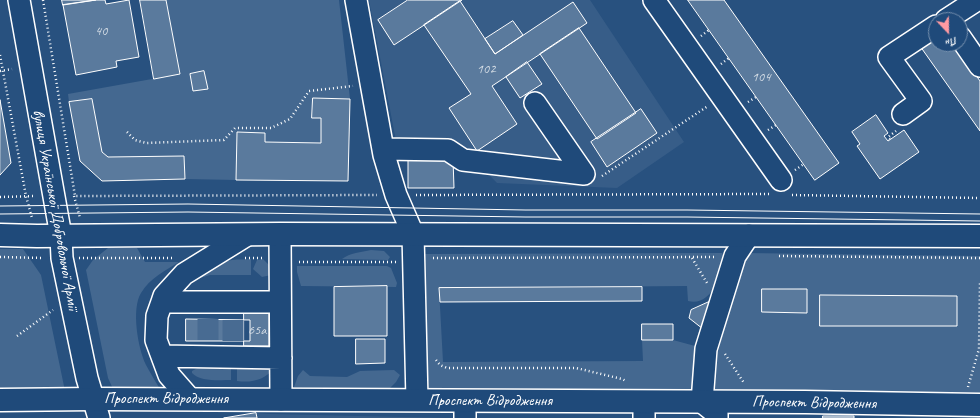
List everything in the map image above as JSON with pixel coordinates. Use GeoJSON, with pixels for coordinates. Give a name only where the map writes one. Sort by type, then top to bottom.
{"type":"FeatureCollection","features":[{"type":"Feature","properties":{"kind":"main road"},"geometry":{"type":"LineString","coordinates":[[0,235],[413,234],[980,236]]}},
{"type":"Feature","properties":{"kind":"main road","name":"Проспект Відродження"},"geometry":{"type":"LineString","coordinates":[[0,400],[96,408],[190,399],[417,400],[465,409],[644,410],[702,402],[757,402],[971,409]]}},
{"type":"Feature","properties":{"kind":"street","name":"вулиця Української Добровольчої Армії"},"geometry":{"type":"LineString","coordinates":[[19,0],[61,236],[50,260],[96,408]]}},
{"type":"Feature","properties":{"kind":"street"},"geometry":{"type":"LineString","coordinates":[[356,0],[383,149],[396,195],[413,234],[417,400]]}},
{"type":"Feature","properties":{"kind":"street"},"geometry":{"type":"LineString","coordinates":[[654,0],[722,97],[778,190]]}},
{"type":"Feature","properties":{"kind":"street"},"geometry":{"type":"LineString","coordinates":[[958,12],[977,0]]}},
{"type":"Feature","properties":{"kind":"street"},"geometry":{"type":"LineString","coordinates":[[903,114],[921,101],[889,57],[928,31]]}},
{"type":"Feature","properties":{"kind":"street"},"geometry":{"type":"LineString","coordinates":[[968,49],[980,66]]}},
{"type":"Feature","properties":{"kind":"street"},"geometry":{"type":"LineString","coordinates":[[383,149],[448,150],[463,160],[584,174],[535,104]]}},
{"type":"Feature","properties":{"kind":"street"},"geometry":{"type":"LineString","coordinates":[[280,234],[281,400]]}},
{"type":"Feature","properties":{"kind":"street"},"geometry":{"type":"LineString","coordinates":[[190,399],[169,375],[156,340],[157,316],[164,296],[184,274],[247,235]]}},
{"type":"Feature","properties":{"kind":"street"},"geometry":{"type":"LineString","coordinates":[[717,418],[717,414],[702,402],[706,349],[735,256],[749,235]]}},
{"type":"Feature","properties":{"kind":"street"},"geometry":{"type":"LineString","coordinates":[[162,302],[208,311],[233,311],[280,302]]}},
{"type":"Feature","properties":{"kind":"street"},"geometry":{"type":"LineString","coordinates":[[162,356],[208,349],[233,349],[281,358]]}},
{"type":"Feature","properties":{"kind":"path"},"geometry":{"type":"LineString","coordinates":[[43,0],[75,196],[396,195],[778,190],[980,198]]}},
{"type":"Feature","properties":{"kind":"path"},"geometry":{"type":"LineString","coordinates":[[0,56],[26,196],[37,236],[50,260]]}},
{"type":"Feature","properties":{"kind":"path"},"geometry":{"type":"LineString","coordinates":[[127,132],[135,140],[146,143],[224,140],[235,128],[271,128],[290,118],[309,91],[349,88],[371,81]]}},
{"type":"Feature","properties":{"kind":"path"},"geometry":{"type":"LineString","coordinates":[[597,180],[722,97]]}},
{"type":"Feature","properties":{"kind":"path"},"geometry":{"type":"LineString","coordinates":[[241,258],[280,258],[295,262],[392,263],[414,258],[684,258],[735,256]]}},
{"type":"Feature","properties":{"kind":"path"},"geometry":{"type":"LineString","coordinates":[[774,256],[980,258]]}},
{"type":"Feature","properties":{"kind":"path"},"geometry":{"type":"LineString","coordinates":[[0,257],[50,260],[180,258]]}},
{"type":"Feature","properties":{"kind":"path"},"geometry":{"type":"LineString","coordinates":[[971,409],[966,394],[979,349],[980,281]]}},
{"type":"Feature","properties":{"kind":"path"},"geometry":{"type":"LineString","coordinates":[[17,336],[54,310]]}},
{"type":"Feature","properties":{"kind":"path"},"geometry":{"type":"LineString","coordinates":[[711,333],[757,402]]}},
{"type":"Feature","properties":{"kind":"path"},"geometry":{"type":"LineString","coordinates":[[433,356],[440,365],[447,368],[576,368],[622,379],[628,383]]}},
{"type":"Feature","properties":{"kind":"shaded area"},"geometry":{"type":"Polygon","coordinates":[[[166,0],[339,0],[350,99],[313,98],[312,118],[321,118],[321,143],[265,142],[265,133],[237,132],[236,180],[185,179],[183,156],[108,157],[102,152],[92,99],[69,102],[68,94],[180,74],[166,0]]]}},
{"type":"Feature","properties":{"kind":"shaded area"},"geometry":{"type":"Polygon","coordinates":[[[369,0],[590,0],[684,142],[617,188],[497,183],[461,146],[397,146],[369,0]]]}},
{"type":"Feature","properties":{"kind":"shaded area"},"geometry":{"type":"Polygon","coordinates":[[[108,248],[137,248],[145,262],[179,262],[158,275],[149,283],[141,293],[136,309],[140,349],[146,365],[162,392],[114,391],[108,378],[86,270],[93,260],[108,248]]]}},
{"type":"Feature","properties":{"kind":"shaded area"},"geometry":{"type":"Polygon","coordinates":[[[0,249],[23,249],[41,275],[65,391],[0,391],[0,249]]]}},
{"type":"Feature","properties":{"kind":"shaded area"},"geometry":{"type":"Polygon","coordinates":[[[371,250],[384,251],[390,257],[388,260],[342,259],[352,254],[371,250]]]}},
{"type":"Feature","properties":{"kind":"shaded area"},"geometry":{"type":"Polygon","coordinates":[[[722,253],[727,260],[718,282],[709,295],[696,302],[688,301],[687,286],[439,288],[443,362],[643,361],[642,340],[673,340],[695,346],[698,352],[693,389],[689,395],[431,393],[424,387],[423,254],[722,253]]]}},
{"type":"Feature","properties":{"kind":"shaded area"},"geometry":{"type":"Polygon","coordinates":[[[744,253],[980,256],[980,396],[718,394],[715,391],[718,352],[744,253]]]}},
{"type":"Feature","properties":{"kind":"shaded area"},"geometry":{"type":"Polygon","coordinates":[[[251,259],[251,275],[210,275],[190,281],[210,268],[226,261],[251,259]]]}},
{"type":"Feature","properties":{"kind":"shaded area"},"geometry":{"type":"Polygon","coordinates":[[[263,259],[270,266],[271,275],[262,277],[253,269],[257,260],[263,259]]]}},
{"type":"Feature","properties":{"kind":"shaded area"},"geometry":{"type":"Polygon","coordinates":[[[297,266],[387,266],[391,268],[397,283],[396,287],[301,286],[297,266]]]}},
{"type":"Feature","properties":{"kind":"shaded area"},"geometry":{"type":"Polygon","coordinates":[[[231,365],[231,380],[205,379],[192,373],[192,371],[201,366],[231,365]]]}},
{"type":"Feature","properties":{"kind":"shaded area"},"geometry":{"type":"Polygon","coordinates":[[[237,365],[274,368],[267,375],[258,380],[243,382],[237,381],[237,365]]]}},
{"type":"Feature","properties":{"kind":"shaded area"},"geometry":{"type":"Polygon","coordinates":[[[303,370],[310,376],[347,377],[360,371],[394,370],[400,375],[396,382],[388,390],[294,387],[298,376],[303,370]]]}},
{"type":"Feature","properties":{"kind":"shaded area"},"geometry":{"type":"Polygon","coordinates":[[[256,413],[271,414],[447,418],[257,418],[256,413]]]}},
{"type":"Feature","properties":{"kind":"building"},"geometry":{"type":"Polygon","coordinates":[[[62,0],[96,0],[63,5],[62,0]]]}},
{"type":"Feature","properties":{"kind":"building"},"geometry":{"type":"Polygon","coordinates":[[[105,0],[106,4],[129,0],[139,57],[116,61],[117,67],[76,75],[63,5],[105,0]]]}},
{"type":"Feature","properties":{"kind":"building"},"geometry":{"type":"Polygon","coordinates":[[[140,0],[166,0],[180,74],[154,79],[140,0]]]}},
{"type":"Feature","properties":{"kind":"building"},"geometry":{"type":"Polygon","coordinates":[[[408,0],[462,0],[394,45],[378,20],[408,0]]]}},
{"type":"Feature","properties":{"kind":"building"},"geometry":{"type":"Polygon","coordinates":[[[688,0],[724,0],[839,163],[815,180],[688,0]]]}},
{"type":"Feature","properties":{"kind":"building"},"geometry":{"type":"Polygon","coordinates":[[[460,1],[495,54],[573,2],[587,23],[492,86],[517,124],[477,151],[449,108],[471,94],[424,25],[460,1]]]}},
{"type":"Feature","properties":{"kind":"building"},"geometry":{"type":"Polygon","coordinates":[[[513,21],[523,35],[495,54],[485,39],[513,21]]]}},
{"type":"Feature","properties":{"kind":"building"},"geometry":{"type":"Polygon","coordinates":[[[579,28],[636,113],[597,139],[540,54],[579,28]]]}},
{"type":"Feature","properties":{"kind":"building"},"geometry":{"type":"Polygon","coordinates":[[[928,40],[928,52],[960,52],[980,81],[980,131],[920,46],[928,40]]]}},
{"type":"Feature","properties":{"kind":"building"},"geometry":{"type":"Polygon","coordinates":[[[527,62],[542,84],[520,98],[506,77],[527,62]]]}},
{"type":"Feature","properties":{"kind":"building"},"geometry":{"type":"Polygon","coordinates":[[[204,71],[208,89],[193,91],[190,74],[204,71]]]}},
{"type":"Feature","properties":{"kind":"building"},"geometry":{"type":"Polygon","coordinates":[[[313,98],[350,99],[348,181],[236,180],[237,132],[265,133],[265,142],[321,143],[321,118],[312,118],[313,98]]]}},
{"type":"Feature","properties":{"kind":"building"},"geometry":{"type":"Polygon","coordinates":[[[92,99],[102,152],[108,157],[184,156],[185,179],[102,181],[80,161],[69,102],[92,99]]]}},
{"type":"Feature","properties":{"kind":"building"},"geometry":{"type":"Polygon","coordinates":[[[0,100],[11,163],[0,175],[0,100]]]}},
{"type":"Feature","properties":{"kind":"building"},"geometry":{"type":"Polygon","coordinates":[[[641,109],[657,133],[607,167],[591,142],[641,109]]]}},
{"type":"Feature","properties":{"kind":"building"},"geometry":{"type":"Polygon","coordinates":[[[876,115],[888,133],[884,136],[888,141],[904,130],[919,152],[880,179],[857,146],[860,144],[852,132],[876,115]]]}},
{"type":"Feature","properties":{"kind":"building"},"geometry":{"type":"Polygon","coordinates":[[[453,159],[454,188],[408,188],[408,160],[453,159]]]}},
{"type":"Feature","properties":{"kind":"building"},"geometry":{"type":"Polygon","coordinates":[[[387,286],[387,336],[334,336],[334,287],[387,286]]]}},
{"type":"Feature","properties":{"kind":"building"},"geometry":{"type":"Polygon","coordinates":[[[642,287],[642,301],[440,302],[439,288],[642,287]]]}},
{"type":"Feature","properties":{"kind":"building"},"geometry":{"type":"Polygon","coordinates":[[[762,289],[807,289],[807,313],[762,312],[762,289]]]}},
{"type":"Feature","properties":{"kind":"building"},"geometry":{"type":"Polygon","coordinates":[[[820,295],[957,296],[957,326],[820,326],[820,295]]]}},
{"type":"Feature","properties":{"kind":"building"},"geometry":{"type":"Polygon","coordinates":[[[711,301],[703,329],[689,318],[691,310],[711,301]]]}},
{"type":"Feature","properties":{"kind":"building"},"geometry":{"type":"Polygon","coordinates":[[[244,313],[269,313],[269,346],[244,346],[244,313]]]}},
{"type":"Feature","properties":{"kind":"building"},"geometry":{"type":"Polygon","coordinates":[[[186,319],[250,320],[250,341],[186,341],[186,319]]]}},
{"type":"Feature","properties":{"kind":"building"},"geometry":{"type":"Polygon","coordinates":[[[642,324],[673,324],[673,340],[642,340],[642,324]]]}},
{"type":"Feature","properties":{"kind":"building"},"geometry":{"type":"Polygon","coordinates":[[[356,339],[385,339],[385,363],[356,364],[356,339]]]}},
{"type":"Feature","properties":{"kind":"building"},"geometry":{"type":"Polygon","coordinates":[[[256,413],[257,418],[224,418],[256,413]]]}},
{"type":"Feature","properties":{"kind":"building"},"geometry":{"type":"Polygon","coordinates":[[[823,416],[854,416],[854,418],[823,418],[823,416]]]}},
{"type":"Feature","properties":{"kind":"tunnel"},"geometry":{"type":"LineString","coordinates":[[208,319],[208,341]]}},
{"type":"Feature","properties":{"kind":"tunnel"},"geometry":{"type":"LineString","coordinates":[[233,320],[233,341]]}},
{"type":"Feature","properties":{"kind":"tram line"},"geometry":{"type":"LineString","coordinates":[[0,206],[188,204],[525,210],[687,210],[980,214]]}},
{"type":"Feature","properties":{"kind":"tram line"},"geometry":{"type":"LineString","coordinates":[[0,214],[188,212],[980,221]]}}]}
